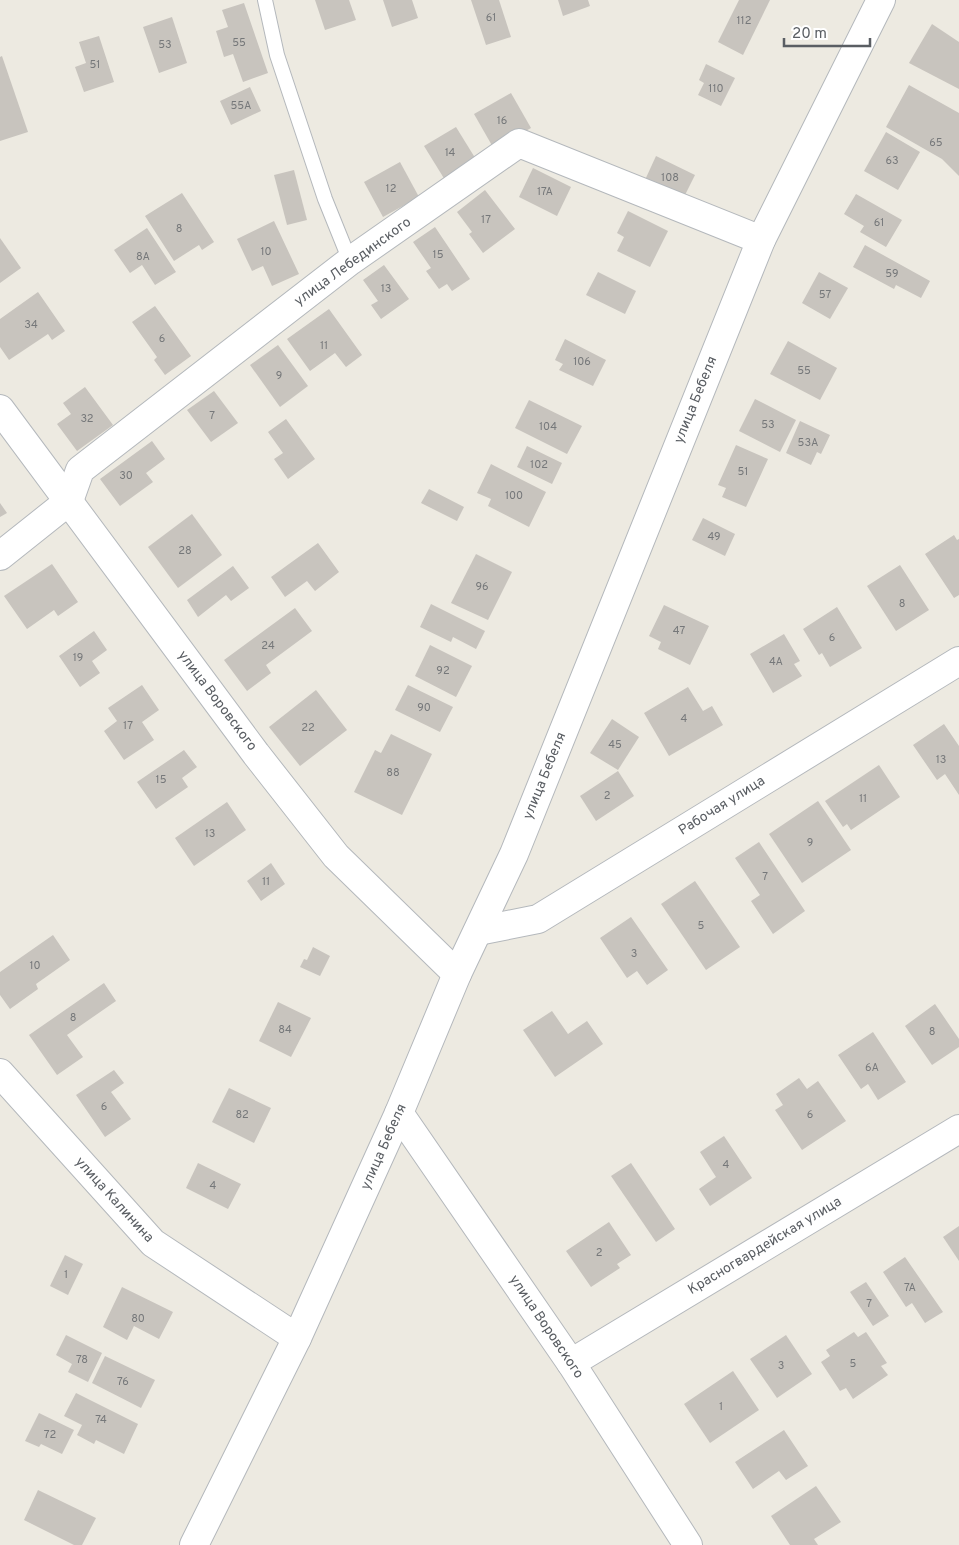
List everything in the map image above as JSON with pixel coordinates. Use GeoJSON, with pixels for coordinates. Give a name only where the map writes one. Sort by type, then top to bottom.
{"type":"FeatureCollection","features":[{"type":"Feature","properties":{"kind":"street","name":"улица Бебеля"},"geometry":{"type":"LineString","coordinates":[[194,1545],[297,1338],[399,1113],[457,974],[514,854],[761,240],[881,0]]}},
{"type":"Feature","properties":{"kind":"street","name":"улица Лебединского"},"geometry":{"type":"LineString","coordinates":[[69,501],[80,470],[350,261],[520,143],[761,240]]}},
{"type":"Feature","properties":{"kind":"street","name":"улица Воровского"},"geometry":{"type":"LineString","coordinates":[[0,409],[256,754],[336,856],[457,974]]}},
{"type":"Feature","properties":{"kind":"street"},"geometry":{"type":"LineString","coordinates":[[0,556],[69,501]]}},
{"type":"Feature","properties":{"kind":"street","name":"Рабочая улица"},"geometry":{"type":"LineString","coordinates":[[478,931],[538,919],[959,661]]}},
{"type":"Feature","properties":{"kind":"street","name":"улица Калинина"},"geometry":{"type":"LineString","coordinates":[[0,1073],[153,1243],[297,1338]]}},
{"type":"Feature","properties":{"kind":"street","name":"улица Воровского"},"geometry":{"type":"LineString","coordinates":[[399,1113],[571,1363],[688,1545]]}},
{"type":"Feature","properties":{"kind":"street","name":"Красногвардейская улица"},"geometry":{"type":"LineString","coordinates":[[571,1363],[959,1129]]}},
{"type":"Feature","properties":{"kind":"lane"},"geometry":{"type":"LineString","coordinates":[[265,0],[277,55],[325,199],[350,261]]}},
{"type":"Feature","properties":{"kind":"building"},"geometry":{"type":"Polygon","coordinates":[[[315,0],[349,0],[356,20],[325,30],[315,0]]]}},
{"type":"Feature","properties":{"kind":"building"},"geometry":{"type":"Polygon","coordinates":[[[383,0],[412,0],[418,18],[392,27],[383,0]]]}},
{"type":"Feature","properties":{"kind":"building"},"geometry":{"type":"Polygon","coordinates":[[[471,0],[499,0],[511,37],[486,45],[471,0]]]}},
{"type":"Feature","properties":{"kind":"building"},"geometry":{"type":"Polygon","coordinates":[[[558,0],[588,0],[590,6],[563,16],[558,0]]]}},
{"type":"Feature","properties":{"kind":"building"},"geometry":{"type":"Polygon","coordinates":[[[739,0],[770,0],[743,55],[718,42],[739,0]]]}},
{"type":"Feature","properties":{"kind":"building"},"geometry":{"type":"Polygon","coordinates":[[[244,3],[268,73],[243,82],[233,54],[224,57],[216,31],[228,27],[222,10],[244,3]]]}},
{"type":"Feature","properties":{"kind":"building"},"geometry":{"type":"Polygon","coordinates":[[[172,17],[187,63],[159,73],[143,27],[172,17]]]}},
{"type":"Feature","properties":{"kind":"building"},"geometry":{"type":"Polygon","coordinates":[[[932,24],[959,42],[959,89],[909,63],[932,24]]]}},
{"type":"Feature","properties":{"kind":"building"},"geometry":{"type":"Polygon","coordinates":[[[99,36],[114,82],[84,92],[75,67],[86,63],[79,42],[99,36]]]}},
{"type":"Feature","properties":{"kind":"building"},"geometry":{"type":"Polygon","coordinates":[[[2,56],[28,132],[0,141],[0,57],[2,56]]]}},
{"type":"Feature","properties":{"kind":"building"},"geometry":{"type":"Polygon","coordinates":[[[706,64],[735,78],[721,106],[698,95],[704,83],[699,80],[706,64]]]}},
{"type":"Feature","properties":{"kind":"building"},"geometry":{"type":"Polygon","coordinates":[[[909,85],[959,113],[959,176],[942,159],[886,127],[909,85]]]}},
{"type":"Feature","properties":{"kind":"building"},"geometry":{"type":"Polygon","coordinates":[[[250,87],[261,111],[231,125],[220,101],[250,87]]]}},
{"type":"Feature","properties":{"kind":"building"},"geometry":{"type":"Polygon","coordinates":[[[511,93],[531,128],[494,149],[474,114],[511,93]]]}},
{"type":"Feature","properties":{"kind":"building"},"geometry":{"type":"Polygon","coordinates":[[[456,127],[477,161],[445,180],[424,146],[456,127]]]}},
{"type":"Feature","properties":{"kind":"building"},"geometry":{"type":"Polygon","coordinates":[[[886,132],[920,152],[898,190],[864,171],[886,132]]]}},
{"type":"Feature","properties":{"kind":"building"},"geometry":{"type":"Polygon","coordinates":[[[656,156],[695,175],[683,199],[645,180],[656,156]]]}},
{"type":"Feature","properties":{"kind":"building"},"geometry":{"type":"Polygon","coordinates":[[[400,162],[419,197],[383,217],[364,182],[400,162]]]}},
{"type":"Feature","properties":{"kind":"building"},"geometry":{"type":"Polygon","coordinates":[[[533,168],[571,187],[557,216],[519,197],[533,168]]]}},
{"type":"Feature","properties":{"kind":"building"},"geometry":{"type":"Polygon","coordinates":[[[294,170],[307,220],[287,225],[274,175],[294,170]]]}},
{"type":"Feature","properties":{"kind":"building"},"geometry":{"type":"Polygon","coordinates":[[[485,190],[515,229],[483,253],[469,234],[472,232],[457,212],[485,190]]]}},
{"type":"Feature","properties":{"kind":"building"},"geometry":{"type":"Polygon","coordinates":[[[182,193],[214,242],[202,250],[199,245],[174,261],[145,216],[182,193]]]}},
{"type":"Feature","properties":{"kind":"building"},"geometry":{"type":"Polygon","coordinates":[[[856,194],[902,220],[886,247],[860,232],[864,226],[844,214],[856,194]]]}},
{"type":"Feature","properties":{"kind":"building"},"geometry":{"type":"Polygon","coordinates":[[[628,211],[668,231],[650,267],[617,251],[624,237],[617,233],[628,211]]]}},
{"type":"Feature","properties":{"kind":"building"},"geometry":{"type":"Polygon","coordinates":[[[274,221],[299,274],[272,286],[263,266],[252,271],[237,239],[274,221]]]}},
{"type":"Feature","properties":{"kind":"building"},"geometry":{"type":"Polygon","coordinates":[[[435,227],[470,279],[452,291],[447,284],[439,289],[426,271],[431,268],[413,242],[435,227]]]}},
{"type":"Feature","properties":{"kind":"building"},"geometry":{"type":"Polygon","coordinates":[[[147,228],[176,272],[155,285],[142,265],[130,273],[114,250],[147,228]]]}},
{"type":"Feature","properties":{"kind":"building"},"geometry":{"type":"Polygon","coordinates":[[[0,238],[21,268],[0,283],[0,238]]]}},
{"type":"Feature","properties":{"kind":"building"},"geometry":{"type":"Polygon","coordinates":[[[865,245],[930,281],[921,298],[896,285],[894,289],[853,267],[865,245]]]}},
{"type":"Feature","properties":{"kind":"building"},"geometry":{"type":"Polygon","coordinates":[[[384,265],[409,299],[381,319],[371,305],[378,301],[363,280],[384,265]]]}},
{"type":"Feature","properties":{"kind":"building"},"geometry":{"type":"Polygon","coordinates":[[[598,272],[636,291],[625,314],[586,295],[598,272]]]}},
{"type":"Feature","properties":{"kind":"building"},"geometry":{"type":"Polygon","coordinates":[[[819,272],[848,288],[830,319],[802,303],[819,272]]]}},
{"type":"Feature","properties":{"kind":"building"},"geometry":{"type":"Polygon","coordinates":[[[38,292],[65,331],[52,340],[48,334],[9,360],[0,347],[0,319],[38,292]]]}},
{"type":"Feature","properties":{"kind":"building"},"geometry":{"type":"Polygon","coordinates":[[[155,306],[191,356],[165,375],[154,360],[157,357],[132,322],[155,306]]]}},
{"type":"Feature","properties":{"kind":"building"},"geometry":{"type":"Polygon","coordinates":[[[329,309],[362,355],[346,367],[335,353],[310,371],[287,339],[329,309]]]}},
{"type":"Feature","properties":{"kind":"building"},"geometry":{"type":"Polygon","coordinates":[[[565,339],[606,360],[593,386],[559,370],[563,364],[555,360],[565,339]]]}},
{"type":"Feature","properties":{"kind":"building"},"geometry":{"type":"Polygon","coordinates":[[[788,341],[837,368],[820,400],[770,374],[788,341]]]}},
{"type":"Feature","properties":{"kind":"building"},"geometry":{"type":"Polygon","coordinates":[[[278,345],[308,386],[280,407],[250,365],[278,345]]]}},
{"type":"Feature","properties":{"kind":"building"},"geometry":{"type":"Polygon","coordinates":[[[85,387],[113,425],[77,451],[57,424],[71,414],[63,403],[85,387]]]}},
{"type":"Feature","properties":{"kind":"building"},"geometry":{"type":"Polygon","coordinates":[[[214,391],[238,423],[211,442],[187,410],[214,391]]]}},
{"type":"Feature","properties":{"kind":"building"},"geometry":{"type":"Polygon","coordinates":[[[755,399],[796,420],[780,452],[739,431],[755,399]]]}},
{"type":"Feature","properties":{"kind":"building"},"geometry":{"type":"Polygon","coordinates":[[[529,400],[582,426],[567,454],[515,428],[529,400]]]}},
{"type":"Feature","properties":{"kind":"building"},"geometry":{"type":"Polygon","coordinates":[[[286,419],[315,459],[288,479],[274,459],[283,453],[268,432],[286,419]]]}},
{"type":"Feature","properties":{"kind":"building"},"geometry":{"type":"Polygon","coordinates":[[[800,421],[830,435],[821,454],[817,452],[811,465],[786,453],[800,421]]]}},
{"type":"Feature","properties":{"kind":"building"},"geometry":{"type":"Polygon","coordinates":[[[152,441],[165,459],[146,473],[153,482],[120,506],[100,479],[152,441]]]}},
{"type":"Feature","properties":{"kind":"building"},"geometry":{"type":"Polygon","coordinates":[[[736,445],[768,459],[746,507],[722,497],[726,488],[718,485],[736,445]]]}},
{"type":"Feature","properties":{"kind":"building"},"geometry":{"type":"Polygon","coordinates":[[[527,446],[562,463],[552,484],[517,467],[527,446]]]}},
{"type":"Feature","properties":{"kind":"building"},"geometry":{"type":"Polygon","coordinates":[[[491,464],[546,492],[529,527],[488,506],[491,499],[477,493],[491,464]]]}},
{"type":"Feature","properties":{"kind":"building"},"geometry":{"type":"Polygon","coordinates":[[[429,489],[464,507],[457,521],[421,503],[429,489]]]}},
{"type":"Feature","properties":{"kind":"building"},"geometry":{"type":"Polygon","coordinates":[[[0,503],[7,513],[0,517],[0,503]]]}},
{"type":"Feature","properties":{"kind":"building"},"geometry":{"type":"Polygon","coordinates":[[[192,514],[222,555],[178,588],[148,547],[192,514]]]}},
{"type":"Feature","properties":{"kind":"building"},"geometry":{"type":"Polygon","coordinates":[[[703,518],[735,534],[725,556],[692,540],[703,518]]]}},
{"type":"Feature","properties":{"kind":"building"},"geometry":{"type":"Polygon","coordinates":[[[954,535],[957,540],[959,539],[959,595],[954,598],[925,554],[954,535]]]}},
{"type":"Feature","properties":{"kind":"building"},"geometry":{"type":"Polygon","coordinates":[[[318,543],[339,572],[315,591],[307,581],[285,597],[271,577],[318,543]]]}},
{"type":"Feature","properties":{"kind":"building"},"geometry":{"type":"Polygon","coordinates":[[[476,554],[512,572],[488,620],[451,603],[476,554]]]}},
{"type":"Feature","properties":{"kind":"building"},"geometry":{"type":"Polygon","coordinates":[[[52,564],[78,602],[58,616],[54,610],[27,629],[4,596],[52,564]]]}},
{"type":"Feature","properties":{"kind":"building"},"geometry":{"type":"Polygon","coordinates":[[[900,565],[929,610],[896,631],[867,586],[900,565]]]}},
{"type":"Feature","properties":{"kind":"building"},"geometry":{"type":"Polygon","coordinates":[[[233,566],[249,588],[231,601],[226,595],[198,617],[187,600],[233,566]]]}},
{"type":"Feature","properties":{"kind":"building"},"geometry":{"type":"Polygon","coordinates":[[[431,604],[485,631],[476,649],[453,637],[451,642],[420,627],[431,604]]]}},
{"type":"Feature","properties":{"kind":"building"},"geometry":{"type":"Polygon","coordinates":[[[664,605],[709,626],[690,665],[658,649],[661,642],[649,636],[664,605]]]}},
{"type":"Feature","properties":{"kind":"building"},"geometry":{"type":"Polygon","coordinates":[[[837,607],[862,648],[830,667],[822,653],[819,655],[803,629],[837,607]]]}},
{"type":"Feature","properties":{"kind":"building"},"geometry":{"type":"Polygon","coordinates":[[[295,608],[312,631],[266,665],[271,673],[247,691],[224,660],[295,608]]]}},
{"type":"Feature","properties":{"kind":"building"},"geometry":{"type":"Polygon","coordinates":[[[94,631],[107,650],[92,661],[100,673],[80,687],[59,656],[94,631]]]}},
{"type":"Feature","properties":{"kind":"building"},"geometry":{"type":"Polygon","coordinates":[[[784,634],[800,661],[794,664],[802,676],[773,693],[750,654],[784,634]]]}},
{"type":"Feature","properties":{"kind":"building"},"geometry":{"type":"Polygon","coordinates":[[[430,645],[472,666],[456,697],[415,676],[430,645]]]}},
{"type":"Feature","properties":{"kind":"building"},"geometry":{"type":"Polygon","coordinates":[[[142,685],[159,710],[142,722],[154,740],[124,760],[104,731],[117,721],[108,708],[142,685]]]}},
{"type":"Feature","properties":{"kind":"building"},"geometry":{"type":"Polygon","coordinates":[[[408,685],[453,707],[440,732],[395,710],[408,685]]]}},
{"type":"Feature","properties":{"kind":"building"},"geometry":{"type":"Polygon","coordinates":[[[688,687],[703,711],[712,706],[723,725],[669,756],[644,713],[688,687]]]}},
{"type":"Feature","properties":{"kind":"building"},"geometry":{"type":"Polygon","coordinates":[[[316,690],[347,730],[300,766],[269,727],[316,690]]]}},
{"type":"Feature","properties":{"kind":"building"},"geometry":{"type":"Polygon","coordinates":[[[612,719],[639,737],[618,770],[590,753],[612,719]]]}},
{"type":"Feature","properties":{"kind":"building"},"geometry":{"type":"Polygon","coordinates":[[[944,724],[959,746],[959,795],[945,774],[937,780],[913,745],[944,724]]]}},
{"type":"Feature","properties":{"kind":"building"},"geometry":{"type":"Polygon","coordinates":[[[391,734],[432,754],[402,815],[354,792],[375,750],[381,753],[391,734]]]}},
{"type":"Feature","properties":{"kind":"building"},"geometry":{"type":"Polygon","coordinates":[[[184,750],[197,767],[182,778],[188,787],[156,809],[137,782],[184,750]]]}},
{"type":"Feature","properties":{"kind":"building"},"geometry":{"type":"Polygon","coordinates":[[[879,765],[900,797],[851,830],[847,824],[843,827],[825,801],[879,765]]]}},
{"type":"Feature","properties":{"kind":"building"},"geometry":{"type":"Polygon","coordinates":[[[618,771],[634,796],[596,821],[580,796],[618,771]]]}},
{"type":"Feature","properties":{"kind":"building"},"geometry":{"type":"Polygon","coordinates":[[[818,801],[851,850],[802,883],[769,834],[818,801]]]}},
{"type":"Feature","properties":{"kind":"building"},"geometry":{"type":"Polygon","coordinates":[[[227,802],[246,830],[194,866],[175,838],[227,802]]]}},
{"type":"Feature","properties":{"kind":"building"},"geometry":{"type":"Polygon","coordinates":[[[759,842],[805,911],[773,934],[751,901],[760,895],[735,858],[759,842]]]}},
{"type":"Feature","properties":{"kind":"building"},"geometry":{"type":"Polygon","coordinates":[[[271,863],[285,884],[261,901],[247,881],[271,863]]]}},
{"type":"Feature","properties":{"kind":"building"},"geometry":{"type":"Polygon","coordinates":[[[695,881],[740,947],[706,970],[661,904],[695,881]]]}},
{"type":"Feature","properties":{"kind":"building"},"geometry":{"type":"Polygon","coordinates":[[[631,917],[668,970],[647,985],[637,971],[627,978],[600,938],[631,917]]]}},
{"type":"Feature","properties":{"kind":"building"},"geometry":{"type":"Polygon","coordinates":[[[53,935],[70,960],[36,984],[38,989],[10,1009],[0,995],[0,972],[53,935]]]}},
{"type":"Feature","properties":{"kind":"building"},"geometry":{"type":"Polygon","coordinates":[[[313,947],[330,956],[320,976],[300,967],[304,959],[307,960],[313,947]]]}},
{"type":"Feature","properties":{"kind":"building"},"geometry":{"type":"Polygon","coordinates":[[[104,983],[116,1001],[67,1035],[83,1057],[57,1075],[29,1035],[104,983]]]}},
{"type":"Feature","properties":{"kind":"building"},"geometry":{"type":"Polygon","coordinates":[[[278,1002],[311,1018],[291,1057],[259,1041],[278,1002]]]}},
{"type":"Feature","properties":{"kind":"building"},"geometry":{"type":"Polygon","coordinates":[[[935,1004],[959,1039],[959,1047],[932,1065],[905,1026],[935,1004]]]}},
{"type":"Feature","properties":{"kind":"building"},"geometry":{"type":"Polygon","coordinates":[[[552,1011],[568,1034],[587,1021],[603,1044],[555,1077],[523,1030],[552,1011]]]}},
{"type":"Feature","properties":{"kind":"building"},"geometry":{"type":"Polygon","coordinates":[[[873,1032],[906,1082],[878,1100],[868,1084],[861,1089],[838,1055],[873,1032]]]}},
{"type":"Feature","properties":{"kind":"building"},"geometry":{"type":"Polygon","coordinates":[[[114,1070],[124,1083],[111,1092],[131,1119],[105,1137],[76,1095],[114,1070]]]}},
{"type":"Feature","properties":{"kind":"building"},"geometry":{"type":"Polygon","coordinates":[[[799,1078],[807,1089],[818,1081],[846,1121],[802,1150],[775,1110],[783,1105],[776,1094],[799,1078]]]}},
{"type":"Feature","properties":{"kind":"building"},"geometry":{"type":"Polygon","coordinates":[[[229,1088],[271,1108],[254,1143],[212,1122],[229,1088]]]}},
{"type":"Feature","properties":{"kind":"building"},"geometry":{"type":"Polygon","coordinates":[[[724,1136],[752,1178],[710,1206],[699,1189],[716,1177],[700,1152],[724,1136]]]}},
{"type":"Feature","properties":{"kind":"building"},"geometry":{"type":"Polygon","coordinates":[[[198,1163],[241,1184],[228,1209],[186,1188],[198,1163]]]}},
{"type":"Feature","properties":{"kind":"building"},"geometry":{"type":"Polygon","coordinates":[[[631,1163],[675,1229],[656,1242],[611,1176],[631,1163]]]}},
{"type":"Feature","properties":{"kind":"building"},"geometry":{"type":"Polygon","coordinates":[[[609,1222],[631,1255],[617,1264],[620,1268],[591,1287],[566,1251],[609,1222]]]}},
{"type":"Feature","properties":{"kind":"building"},"geometry":{"type":"Polygon","coordinates":[[[959,1226],[959,1261],[943,1237],[959,1226]]]}},
{"type":"Feature","properties":{"kind":"building"},"geometry":{"type":"Polygon","coordinates":[[[65,1255],[83,1264],[68,1295],[50,1286],[65,1255]]]}},
{"type":"Feature","properties":{"kind":"building"},"geometry":{"type":"Polygon","coordinates":[[[905,1257],[943,1312],[925,1323],[912,1303],[906,1307],[883,1272],[905,1257]]]}},
{"type":"Feature","properties":{"kind":"building"},"geometry":{"type":"Polygon","coordinates":[[[866,1282],[889,1316],[873,1326],[850,1292],[866,1282]]]}},
{"type":"Feature","properties":{"kind":"building"},"geometry":{"type":"Polygon","coordinates":[[[122,1287],[173,1312],[159,1339],[134,1326],[127,1340],[103,1327],[122,1287]]]}},
{"type":"Feature","properties":{"kind":"building"},"geometry":{"type":"Polygon","coordinates":[[[854,1332],[858,1337],[866,1332],[887,1363],[881,1366],[888,1375],[853,1399],[846,1388],[840,1391],[821,1362],[830,1356],[826,1350],[854,1332]]]}},
{"type":"Feature","properties":{"kind":"building"},"geometry":{"type":"Polygon","coordinates":[[[66,1335],[102,1353],[88,1382],[68,1372],[72,1364],[56,1355],[66,1335]]]}},
{"type":"Feature","properties":{"kind":"building"},"geometry":{"type":"Polygon","coordinates":[[[786,1335],[812,1374],[777,1398],[750,1359],[786,1335]]]}},
{"type":"Feature","properties":{"kind":"building"},"geometry":{"type":"Polygon","coordinates":[[[105,1356],[155,1380],[141,1408],[92,1383],[105,1356]]]}},
{"type":"Feature","properties":{"kind":"building"},"geometry":{"type":"Polygon","coordinates":[[[733,1371],[759,1410],[710,1443],[684,1404],[733,1371]]]}},
{"type":"Feature","properties":{"kind":"building"},"geometry":{"type":"Polygon","coordinates":[[[76,1393],[138,1424],[124,1454],[96,1440],[94,1444],[77,1435],[82,1425],[64,1416],[76,1393]]]}},
{"type":"Feature","properties":{"kind":"building"},"geometry":{"type":"Polygon","coordinates":[[[39,1413],[74,1430],[62,1454],[41,1444],[39,1447],[25,1441],[39,1413]]]}},
{"type":"Feature","properties":{"kind":"building"},"geometry":{"type":"Polygon","coordinates":[[[784,1430],[808,1466],[786,1480],[779,1471],[753,1489],[735,1462],[784,1430]]]}},
{"type":"Feature","properties":{"kind":"building"},"geometry":{"type":"Polygon","coordinates":[[[816,1486],[841,1522],[814,1539],[818,1545],[790,1545],[771,1516],[816,1486]]]}},
{"type":"Feature","properties":{"kind":"building"},"geometry":{"type":"Polygon","coordinates":[[[38,1490],[96,1518],[82,1545],[74,1545],[24,1520],[38,1490]]]}}]}
